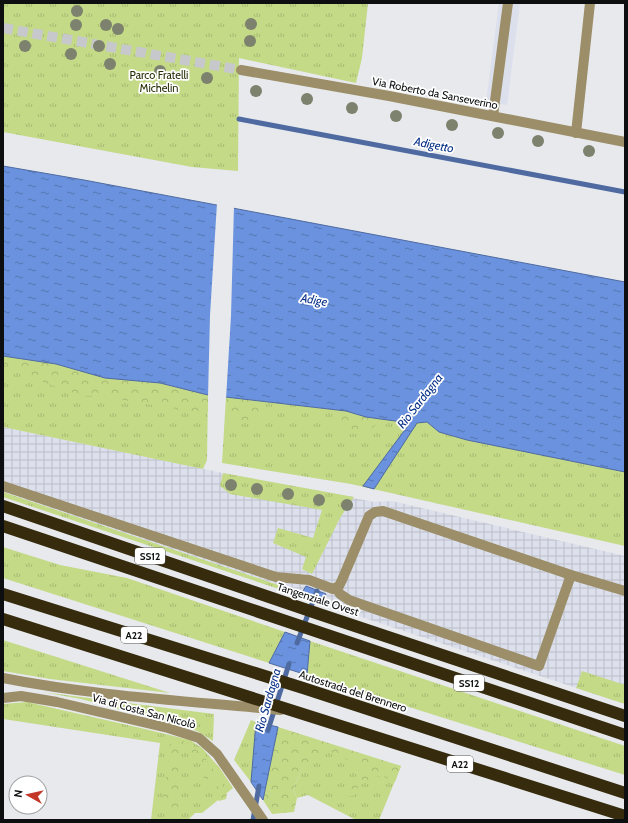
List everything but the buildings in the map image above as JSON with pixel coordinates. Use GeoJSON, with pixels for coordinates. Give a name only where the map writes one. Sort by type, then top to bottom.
{"type":"FeatureCollection","features":[{"type":"Feature","properties":{"kind":"highway","name":"Tangenziale Ovest"},"geometry":{"type":"LineString","coordinates":[[3,506],[319,614],[625,716]]}},
{"type":"Feature","properties":{"kind":"highway","name":"SS12"},"geometry":{"type":"LineString","coordinates":[[3,526],[625,735]]}},
{"type":"Feature","properties":{"kind":"highway","name":"Autostrada del Brennero"},"geometry":{"type":"LineString","coordinates":[[3,594],[303,688],[625,793]]}},
{"type":"Feature","properties":{"kind":"highway","name":"A22"},"geometry":{"type":"LineString","coordinates":[[3,619],[256,704],[295,712],[625,816]]}},
{"type":"Feature","properties":{"kind":"street"},"geometry":{"type":"LineString","coordinates":[[493,116],[508,3]]}},
{"type":"Feature","properties":{"kind":"street"},"geometry":{"type":"LineString","coordinates":[[576,133],[590,3]]}},
{"type":"Feature","properties":{"kind":"street","name":"Via Roberto da Sanseverino"},"geometry":{"type":"LineString","coordinates":[[240,70],[493,116],[625,142]]}},
{"type":"Feature","properties":{"kind":"street"},"geometry":{"type":"LineString","coordinates":[[3,486],[276,577],[310,580],[330,589],[336,588],[342,580],[369,516],[375,512],[382,511],[570,575],[625,591]]}},
{"type":"Feature","properties":{"kind":"street"},"geometry":{"type":"LineString","coordinates":[[336,588],[340,594],[349,600],[539,666],[570,575]]}},
{"type":"Feature","properties":{"kind":"street"},"geometry":{"type":"LineString","coordinates":[[3,679],[104,693],[256,704]]}},
{"type":"Feature","properties":{"kind":"street","name":"Via di Costa San Nicolò"},"geometry":{"type":"LineString","coordinates":[[3,698],[22,696],[57,702],[168,728],[199,738],[217,754],[261,818]]}},
{"type":"Feature","properties":{"kind":"shaded area"},"geometry":{"type":"Polygon","coordinates":[[[499,3],[520,3],[507,105],[486,102],[499,3]]]}},
{"type":"Feature","properties":{"kind":"shaded area"},"geometry":{"type":"Polygon","coordinates":[[[3,427],[223,473],[374,502],[392,501],[625,556],[625,704],[322,604],[326,594],[306,586],[302,593],[3,492],[3,427]]]}},
{"type":"Feature","properties":{"kind":"green space","name":"Parco Fratelli Michelin"},"geometry":{"type":"Polygon","coordinates":[[[3,3],[368,3],[362,58],[356,83],[239,58],[238,171],[192,167],[3,132],[3,3]]]}},
{"type":"Feature","properties":{"kind":"green space"},"geometry":{"type":"Polygon","coordinates":[[[3,356],[208,395],[207,460],[203,469],[3,427],[3,356]]]}},
{"type":"Feature","properties":{"kind":"green space"},"geometry":{"type":"Polygon","coordinates":[[[3,356],[56,364],[105,378],[160,383],[208,395],[208,412],[186,413],[173,408],[103,396],[81,395],[16,371],[3,363],[3,356]]]}},
{"type":"Feature","properties":{"kind":"green space"},"geometry":{"type":"Polygon","coordinates":[[[226,397],[346,411],[366,417],[413,423],[427,422],[439,432],[467,440],[625,472],[625,546],[351,484],[222,463],[226,397]]]}},
{"type":"Feature","properties":{"kind":"green space"},"geometry":{"type":"Polygon","coordinates":[[[226,397],[259,401],[265,409],[266,415],[260,418],[233,423],[228,418],[226,397]]]}},
{"type":"Feature","properties":{"kind":"green space"},"geometry":{"type":"Polygon","coordinates":[[[346,411],[366,417],[378,424],[369,430],[362,430],[358,434],[346,433],[332,422],[332,419],[346,411]]]}},
{"type":"Feature","properties":{"kind":"green space"},"geometry":{"type":"Polygon","coordinates":[[[223,473],[354,497],[340,518],[312,574],[302,569],[306,557],[273,543],[278,528],[313,538],[322,510],[230,494],[220,486],[223,473]]]}},
{"type":"Feature","properties":{"kind":"green space"},"geometry":{"type":"Polygon","coordinates":[[[3,492],[302,593],[300,596],[3,497],[3,492]]]}},
{"type":"Feature","properties":{"kind":"green space"},"geometry":{"type":"Polygon","coordinates":[[[3,547],[60,565],[127,578],[285,632],[269,663],[3,578],[3,547]]]}},
{"type":"Feature","properties":{"kind":"green space"},"geometry":{"type":"Polygon","coordinates":[[[3,640],[170,693],[50,679],[3,671],[3,640]]]}},
{"type":"Feature","properties":{"kind":"green space"},"geometry":{"type":"Polygon","coordinates":[[[310,641],[625,746],[625,775],[307,675],[310,641]]]}},
{"type":"Feature","properties":{"kind":"green space"},"geometry":{"type":"Polygon","coordinates":[[[582,671],[625,685],[625,704],[576,688],[582,671]]]}},
{"type":"Feature","properties":{"kind":"green space"},"geometry":{"type":"Polygon","coordinates":[[[42,692],[214,714],[213,741],[197,731],[185,727],[81,699],[42,692]]]}},
{"type":"Feature","properties":{"kind":"green space"},"geometry":{"type":"Polygon","coordinates":[[[27,702],[190,740],[202,748],[219,767],[233,788],[202,813],[195,813],[188,820],[151,820],[160,743],[3,719],[3,704],[27,702]]]}},
{"type":"Feature","properties":{"kind":"green space"},"geometry":{"type":"Polygon","coordinates":[[[251,720],[256,722],[251,782],[234,760],[251,720]]]}},
{"type":"Feature","properties":{"kind":"green space"},"geometry":{"type":"Polygon","coordinates":[[[278,727],[401,766],[395,782],[381,776],[375,777],[368,782],[361,779],[355,795],[347,796],[360,766],[323,748],[321,753],[301,770],[293,790],[297,798],[294,812],[272,814],[263,800],[278,727]]]}},
{"type":"Feature","properties":{"kind":"green space"},"geometry":{"type":"Polygon","coordinates":[[[172,736],[191,746],[206,759],[227,793],[226,799],[219,801],[215,797],[217,785],[211,780],[204,778],[201,774],[202,760],[188,749],[181,752],[179,756],[178,763],[182,769],[178,772],[180,787],[178,800],[182,807],[201,808],[204,810],[202,813],[161,809],[172,736]]]}},
{"type":"Feature","properties":{"kind":"green space"},"geometry":{"type":"Polygon","coordinates":[[[323,747],[401,766],[379,820],[356,820],[308,795],[297,798],[293,790],[301,770],[323,747]]]}},
{"type":"Feature","properties":{"kind":"water","name":"Adige"},"geometry":{"type":"Polygon","coordinates":[[[3,166],[625,282],[625,472],[467,440],[439,432],[427,422],[417,423],[374,489],[363,486],[410,423],[366,417],[346,411],[208,395],[160,383],[105,378],[56,364],[3,356],[3,166]]]}},
{"type":"Feature","properties":{"kind":"water"},"geometry":{"type":"Polygon","coordinates":[[[306,586],[326,594],[322,604],[300,596],[306,586]]]}},
{"type":"Feature","properties":{"kind":"water"},"geometry":{"type":"Polygon","coordinates":[[[285,632],[310,641],[307,675],[269,663],[285,632]]]}},
{"type":"Feature","properties":{"kind":"water"},"geometry":{"type":"Polygon","coordinates":[[[256,722],[278,727],[263,800],[251,782],[256,722]]]}},
{"type":"Feature","properties":{"kind":"pier"},"geometry":{"type":"Polygon","coordinates":[[[217,203],[234,206],[231,316],[226,399],[208,397],[210,315],[217,203]]]}},
{"type":"Feature","properties":{"kind":"waterway","name":"Adigetto"},"geometry":{"type":"LineString","coordinates":[[239,119],[625,192]]}},
{"type":"Feature","properties":{"kind":"waterway","name":"Rio Sardagna"},"geometry":{"type":"LineString","coordinates":[[297,643],[317,591]]}},
{"type":"Feature","properties":{"kind":"waterway","name":"Rio Sardagna"},"geometry":{"type":"LineString","coordinates":[[268,730],[289,664]]}},
{"type":"Feature","properties":{"kind":"waterway","name":"Rio Sardagna"},"geometry":{"type":"LineString","coordinates":[[253,820],[259,786]]}},
{"type":"Feature","properties":{"kind":"tunnel"},"geometry":{"type":"LineString","coordinates":[[3,28],[241,70]]}}]}
